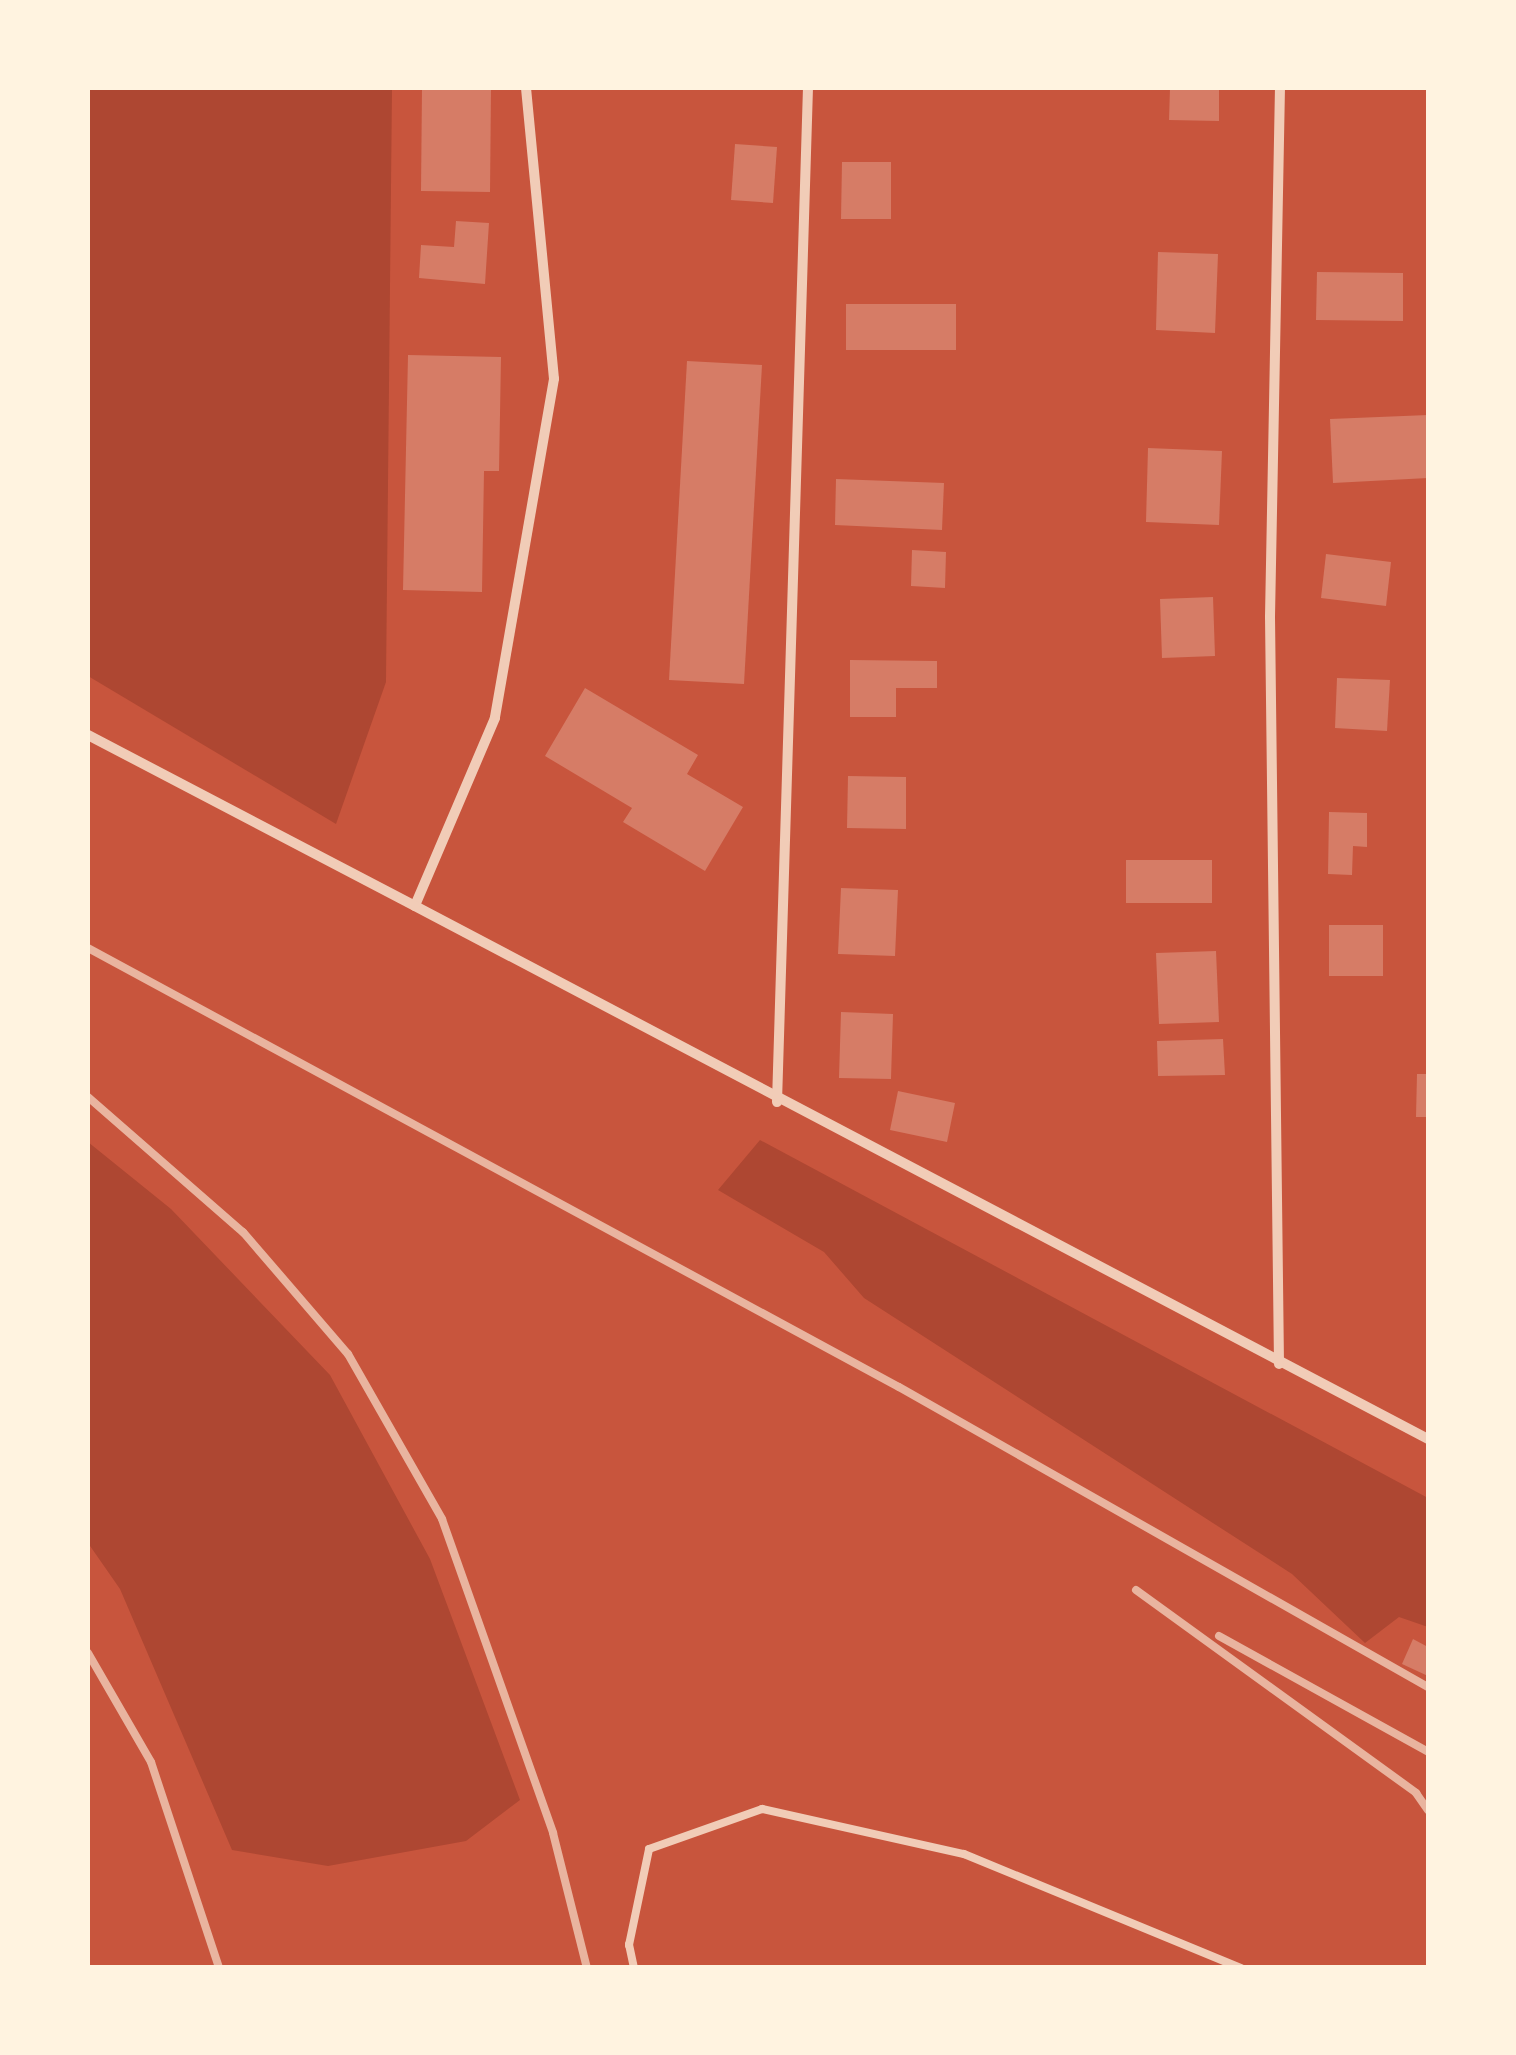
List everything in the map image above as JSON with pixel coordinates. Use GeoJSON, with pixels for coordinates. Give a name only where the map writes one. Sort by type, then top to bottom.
{"type":"FeatureCollection","features":[{"type":"Feature","properties":{"kind":"street"},"geometry":{"type":"LineString","coordinates":[[415,906],[495,718],[554,379],[526,88]]}},
{"type":"Feature","properties":{"kind":"street"},"geometry":{"type":"LineString","coordinates":[[778,1102],[808,88]]}},
{"type":"Feature","properties":{"kind":"street"},"geometry":{"type":"LineString","coordinates":[[1279,1364],[1270,617],[1280,88]]}},
{"type":"Feature","properties":{"kind":"street"},"geometry":{"type":"LineString","coordinates":[[88,735],[778,1102],[1428,1438]]}},
{"type":"Feature","properties":{"kind":"lane"},"geometry":{"type":"LineString","coordinates":[[634,1968],[629,1944],[649,1850],[762,1809],[964,1854],[1241,1968]]}},
{"type":"Feature","properties":{"kind":"shaded area"},"geometry":{"type":"Polygon","coordinates":[[[88,88],[392,88],[386,682],[336,824],[88,676],[88,88]]]}},
{"type":"Feature","properties":{"kind":"shaded area"},"geometry":{"type":"Polygon","coordinates":[[[760,1140],[1428,1498],[1428,1627],[1399,1617],[1365,1643],[1292,1574],[864,1298],[824,1252],[718,1190],[760,1140]]]}},
{"type":"Feature","properties":{"kind":"shaded area"},"geometry":{"type":"Polygon","coordinates":[[[88,1142],[171,1209],[330,1375],[430,1559],[520,1800],[466,1841],[328,1866],[232,1850],[120,1589],[88,1543],[88,1142]]]}},
{"type":"Feature","properties":{"kind":"building"},"geometry":{"type":"Polygon","coordinates":[[[422,88],[491,88],[490,192],[421,191],[422,88]]]}},
{"type":"Feature","properties":{"kind":"building"},"geometry":{"type":"Polygon","coordinates":[[[1170,88],[1219,88],[1219,121],[1169,120],[1170,88]]]}},
{"type":"Feature","properties":{"kind":"building"},"geometry":{"type":"Polygon","coordinates":[[[735,144],[777,147],[773,203],[731,200],[735,144]]]}},
{"type":"Feature","properties":{"kind":"building"},"geometry":{"type":"Polygon","coordinates":[[[842,162],[891,162],[891,219],[841,219],[842,162]]]}},
{"type":"Feature","properties":{"kind":"building"},"geometry":{"type":"Polygon","coordinates":[[[456,221],[489,223],[485,284],[419,278],[421,245],[454,247],[456,221]]]}},
{"type":"Feature","properties":{"kind":"building"},"geometry":{"type":"Polygon","coordinates":[[[1158,252],[1218,254],[1215,333],[1156,330],[1158,252]]]}},
{"type":"Feature","properties":{"kind":"building"},"geometry":{"type":"Polygon","coordinates":[[[1317,272],[1403,273],[1403,321],[1316,320],[1317,272]]]}},
{"type":"Feature","properties":{"kind":"building"},"geometry":{"type":"Polygon","coordinates":[[[846,304],[956,304],[956,350],[846,350],[846,304]]]}},
{"type":"Feature","properties":{"kind":"building"},"geometry":{"type":"Polygon","coordinates":[[[408,355],[501,357],[499,471],[484,471],[482,592],[403,590],[408,355]]]}},
{"type":"Feature","properties":{"kind":"building"},"geometry":{"type":"Polygon","coordinates":[[[687,361],[762,365],[744,684],[669,680],[687,361]]]}},
{"type":"Feature","properties":{"kind":"building"},"geometry":{"type":"Polygon","coordinates":[[[1428,415],[1428,478],[1333,483],[1330,419],[1428,415]]]}},
{"type":"Feature","properties":{"kind":"building"},"geometry":{"type":"Polygon","coordinates":[[[1148,448],[1222,451],[1219,525],[1146,522],[1148,448]]]}},
{"type":"Feature","properties":{"kind":"building"},"geometry":{"type":"Polygon","coordinates":[[[836,479],[944,483],[942,530],[835,525],[836,479]]]}},
{"type":"Feature","properties":{"kind":"building"},"geometry":{"type":"Polygon","coordinates":[[[912,550],[946,552],[945,588],[911,586],[912,550]]]}},
{"type":"Feature","properties":{"kind":"building"},"geometry":{"type":"Polygon","coordinates":[[[1326,554],[1391,562],[1386,606],[1321,598],[1326,554]]]}},
{"type":"Feature","properties":{"kind":"building"},"geometry":{"type":"Polygon","coordinates":[[[1213,597],[1215,656],[1162,658],[1160,599],[1213,597]]]}},
{"type":"Feature","properties":{"kind":"building"},"geometry":{"type":"Polygon","coordinates":[[[850,660],[937,661],[937,688],[896,688],[896,717],[850,717],[850,660]]]}},
{"type":"Feature","properties":{"kind":"building"},"geometry":{"type":"Polygon","coordinates":[[[1337,678],[1390,680],[1387,731],[1335,728],[1337,678]]]}},
{"type":"Feature","properties":{"kind":"building"},"geometry":{"type":"Polygon","coordinates":[[[585,688],[698,755],[687,774],[743,807],[705,871],[623,822],[632,808],[545,756],[585,688]]]}},
{"type":"Feature","properties":{"kind":"building"},"geometry":{"type":"Polygon","coordinates":[[[848,776],[906,777],[906,829],[847,828],[848,776]]]}},
{"type":"Feature","properties":{"kind":"building"},"geometry":{"type":"Polygon","coordinates":[[[1329,812],[1367,813],[1367,847],[1353,846],[1352,875],[1328,874],[1329,812]]]}},
{"type":"Feature","properties":{"kind":"building"},"geometry":{"type":"Polygon","coordinates":[[[1126,860],[1212,860],[1212,903],[1126,903],[1126,860]]]}},
{"type":"Feature","properties":{"kind":"building"},"geometry":{"type":"Polygon","coordinates":[[[841,888],[898,890],[895,956],[838,954],[841,888]]]}},
{"type":"Feature","properties":{"kind":"building"},"geometry":{"type":"Polygon","coordinates":[[[1329,925],[1383,925],[1383,976],[1329,976],[1329,925]]]}},
{"type":"Feature","properties":{"kind":"building"},"geometry":{"type":"Polygon","coordinates":[[[1216,951],[1219,1022],[1159,1024],[1156,953],[1216,951]]]}},
{"type":"Feature","properties":{"kind":"building"},"geometry":{"type":"Polygon","coordinates":[[[841,1012],[893,1014],[891,1079],[839,1078],[841,1012]]]}},
{"type":"Feature","properties":{"kind":"building"},"geometry":{"type":"Polygon","coordinates":[[[1223,1039],[1225,1075],[1158,1076],[1157,1041],[1223,1039]]]}},
{"type":"Feature","properties":{"kind":"building"},"geometry":{"type":"Polygon","coordinates":[[[1417,1074],[1428,1074],[1428,1117],[1416,1117],[1417,1074]]]}},
{"type":"Feature","properties":{"kind":"building"},"geometry":{"type":"Polygon","coordinates":[[[898,1091],[955,1103],[947,1142],[890,1130],[898,1091]]]}},
{"type":"Feature","properties":{"kind":"building"},"geometry":{"type":"Polygon","coordinates":[[[1413,1639],[1428,1647],[1428,1676],[1402,1664],[1413,1639]]]}},
{"type":"Feature","properties":{"kind":"railway"},"geometry":{"type":"LineString","coordinates":[[88,948],[899,1387],[1428,1687]]}},
{"type":"Feature","properties":{"kind":"railway"},"geometry":{"type":"LineString","coordinates":[[88,1097],[243,1232],[348,1354],[442,1519],[553,1833],[587,1968]]}},
{"type":"Feature","properties":{"kind":"railway"},"geometry":{"type":"LineString","coordinates":[[1136,1590],[1416,1793],[1428,1810]]}},
{"type":"Feature","properties":{"kind":"railway"},"geometry":{"type":"LineString","coordinates":[[1219,1636],[1428,1752]]}},
{"type":"Feature","properties":{"kind":"railway"},"geometry":{"type":"LineString","coordinates":[[88,1653],[151,1762],[219,1968]]}}]}
